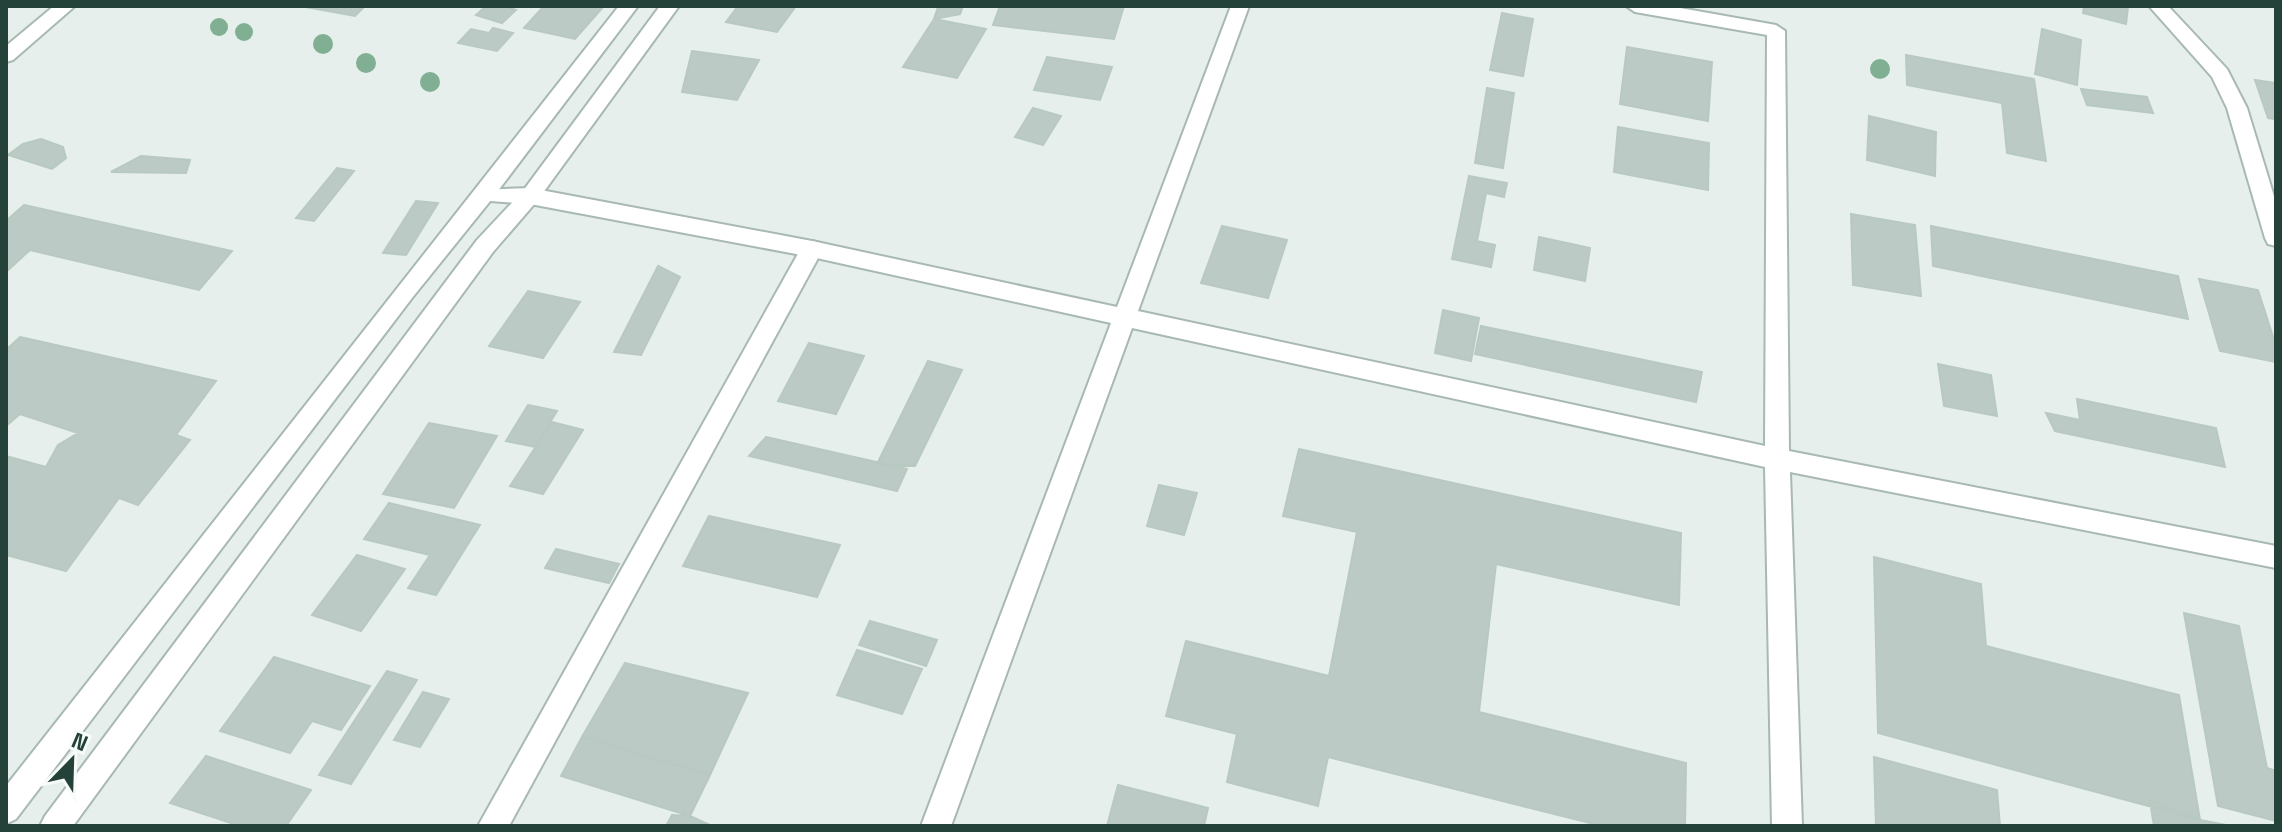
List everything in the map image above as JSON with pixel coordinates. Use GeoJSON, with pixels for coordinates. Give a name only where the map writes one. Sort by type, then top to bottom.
{"type":"FeatureCollection","features":[{"type":"Feature","properties":{"kind":"street"},"geometry":{"type":"LineString","coordinates":[[6,56],[66,6]]}},
{"type":"Feature","properties":{"kind":"street"},"geometry":{"type":"LineString","coordinates":[[6,809],[404,292],[484,195],[629,6]]}},
{"type":"Feature","properties":{"kind":"street"},"geometry":{"type":"LineString","coordinates":[[55,826],[485,246],[530,196],[670,6]]}},
{"type":"Feature","properties":{"kind":"street"},"geometry":{"type":"LineString","coordinates":[[936,826],[1240,6]]}},
{"type":"Feature","properties":{"kind":"street"},"geometry":{"type":"LineString","coordinates":[[1635,6],[1776,31]]}},
{"type":"Feature","properties":{"kind":"street"},"geometry":{"type":"LineString","coordinates":[[1773,6],[1776,31],[1777,459],[1787,826]]}},
{"type":"Feature","properties":{"kind":"street"},"geometry":{"type":"LineString","coordinates":[[2158,6],[2220,74],[2237,108],[2276,238]]}},
{"type":"Feature","properties":{"kind":"street"},"geometry":{"type":"LineString","coordinates":[[484,195],[530,196],[812,249],[1777,459],[2276,557]]}},
{"type":"Feature","properties":{"kind":"street"},"geometry":{"type":"LineString","coordinates":[[493,826],[812,249]]}},
{"type":"Feature","properties":{"kind":"building"},"geometry":{"type":"Polygon","coordinates":[[[300,6],[365,6],[355,16],[300,6]]]}},
{"type":"Feature","properties":{"kind":"building"},"geometry":{"type":"Polygon","coordinates":[[[486,6],[516,10],[502,23],[476,15],[486,6]]]}},
{"type":"Feature","properties":{"kind":"building"},"geometry":{"type":"Polygon","coordinates":[[[544,6],[604,6],[575,39],[524,28],[544,6]]]}},
{"type":"Feature","properties":{"kind":"building"},"geometry":{"type":"Polygon","coordinates":[[[738,6],[796,6],[777,32],[726,22],[738,6]]]}},
{"type":"Feature","properties":{"kind":"building"},"geometry":{"type":"Polygon","coordinates":[[[932,6],[963,6],[960,14],[934,19],[938,7],[932,6]]]}},
{"type":"Feature","properties":{"kind":"building"},"geometry":{"type":"Polygon","coordinates":[[[1000,6],[1124,6],[1114,39],[993,25],[1000,6]]]}},
{"type":"Feature","properties":{"kind":"building"},"geometry":{"type":"Polygon","coordinates":[[[2084,6],[2128,7],[2126,24],[2083,13],[2084,6]]]}},
{"type":"Feature","properties":{"kind":"building"},"geometry":{"type":"Polygon","coordinates":[[[1502,13],[1533,19],[1523,76],[1490,70],[1502,13]]]}},
{"type":"Feature","properties":{"kind":"building"},"geometry":{"type":"Polygon","coordinates":[[[934,19],[986,29],[957,78],[903,67],[934,19]]]}},
{"type":"Feature","properties":{"kind":"building"},"geometry":{"type":"Polygon","coordinates":[[[493,28],[513,33],[497,51],[458,43],[471,29],[489,33],[493,28]]]}},
{"type":"Feature","properties":{"kind":"building"},"geometry":{"type":"Polygon","coordinates":[[[2042,29],[2081,40],[2077,85],[2035,74],[2042,29]]]}},
{"type":"Feature","properties":{"kind":"building"},"geometry":{"type":"Polygon","coordinates":[[[1627,47],[1712,62],[1708,121],[1620,104],[1627,47]]]}},
{"type":"Feature","properties":{"kind":"building"},"geometry":{"type":"Polygon","coordinates":[[[692,51],[759,60],[737,100],[682,92],[692,51]]]}},
{"type":"Feature","properties":{"kind":"building"},"geometry":{"type":"Polygon","coordinates":[[[1906,55],[2034,79],[2046,161],[2007,153],[2002,103],[1907,85],[1906,55]]]}},
{"type":"Feature","properties":{"kind":"building"},"geometry":{"type":"Polygon","coordinates":[[[1047,57],[1112,67],[1100,100],[1034,90],[1047,57]]]}},
{"type":"Feature","properties":{"kind":"building"},"geometry":{"type":"Polygon","coordinates":[[[2255,80],[2276,83],[2276,119],[2268,118],[2255,80]]]}},
{"type":"Feature","properties":{"kind":"building"},"geometry":{"type":"Polygon","coordinates":[[[1487,88],[1514,93],[1503,168],[1475,163],[1487,88]]]}},
{"type":"Feature","properties":{"kind":"building"},"geometry":{"type":"Polygon","coordinates":[[[2081,89],[2147,97],[2153,113],[2087,105],[2081,89]]]}},
{"type":"Feature","properties":{"kind":"building"},"geometry":{"type":"Polygon","coordinates":[[[1033,108],[1061,116],[1043,145],[1015,137],[1033,108]]]}},
{"type":"Feature","properties":{"kind":"building"},"geometry":{"type":"Polygon","coordinates":[[[1869,116],[1936,132],[1935,176],[1867,160],[1869,116]]]}},
{"type":"Feature","properties":{"kind":"building"},"geometry":{"type":"Polygon","coordinates":[[[1618,127],[1709,143],[1708,190],[1614,172],[1618,127]]]}},
{"type":"Feature","properties":{"kind":"building"},"geometry":{"type":"Polygon","coordinates":[[[41,139],[63,147],[66,158],[52,169],[8,155],[23,144],[41,139]]]}},
{"type":"Feature","properties":{"kind":"building"},"geometry":{"type":"Polygon","coordinates":[[[141,156],[190,160],[186,173],[111,172],[141,156]]]}},
{"type":"Feature","properties":{"kind":"building"},"geometry":{"type":"Polygon","coordinates":[[[337,168],[354,171],[314,221],[296,218],[337,168]]]}},
{"type":"Feature","properties":{"kind":"building"},"geometry":{"type":"Polygon","coordinates":[[[1469,176],[1507,183],[1504,197],[1486,193],[1477,241],[1495,245],[1491,267],[1452,259],[1469,176]]]}},
{"type":"Feature","properties":{"kind":"building"},"geometry":{"type":"Polygon","coordinates":[[[416,201],[438,203],[406,255],[383,253],[416,201]]]}},
{"type":"Feature","properties":{"kind":"building"},"geometry":{"type":"Polygon","coordinates":[[[24,205],[232,251],[199,290],[30,250],[6,272],[6,221],[24,205]]]}},
{"type":"Feature","properties":{"kind":"building"},"geometry":{"type":"Polygon","coordinates":[[[1851,214],[1915,225],[1921,296],[1853,285],[1851,214]]]}},
{"type":"Feature","properties":{"kind":"building"},"geometry":{"type":"Polygon","coordinates":[[[1222,226],[1287,240],[1268,298],[1201,283],[1222,226]]]}},
{"type":"Feature","properties":{"kind":"building"},"geometry":{"type":"Polygon","coordinates":[[[1931,226],[2178,276],[2188,319],[1933,266],[1931,226]]]}},
{"type":"Feature","properties":{"kind":"building"},"geometry":{"type":"Polygon","coordinates":[[[1539,237],[1590,248],[1585,281],[1534,270],[1539,237]]]}},
{"type":"Feature","properties":{"kind":"building"},"geometry":{"type":"Polygon","coordinates":[[[658,266],[680,277],[641,355],[614,352],[658,266]]]}},
{"type":"Feature","properties":{"kind":"building"},"geometry":{"type":"Polygon","coordinates":[[[2199,279],[2258,290],[2276,346],[2276,362],[2220,351],[2199,279]]]}},
{"type":"Feature","properties":{"kind":"building"},"geometry":{"type":"Polygon","coordinates":[[[528,291],[580,302],[543,358],[489,346],[528,291]]]}},
{"type":"Feature","properties":{"kind":"building"},"geometry":{"type":"Polygon","coordinates":[[[1443,310],[1479,318],[1471,361],[1435,353],[1443,310]]]}},
{"type":"Feature","properties":{"kind":"building"},"geometry":{"type":"Polygon","coordinates":[[[1481,326],[1702,372],[1696,402],[1475,354],[1481,326]]]}},
{"type":"Feature","properties":{"kind":"building"},"geometry":{"type":"Polygon","coordinates":[[[20,337],[216,381],[176,435],[190,440],[138,505],[119,498],[66,571],[6,555],[6,456],[46,467],[58,445],[78,433],[20,414],[6,426],[6,350],[20,337]]]}},
{"type":"Feature","properties":{"kind":"building"},"geometry":{"type":"Polygon","coordinates":[[[809,343],[864,356],[836,414],[778,401],[809,343]]]}},
{"type":"Feature","properties":{"kind":"building"},"geometry":{"type":"Polygon","coordinates":[[[928,361],[962,370],[915,466],[877,464],[928,361]]]}},
{"type":"Feature","properties":{"kind":"building"},"geometry":{"type":"Polygon","coordinates":[[[1938,364],[1991,375],[1997,416],[1944,406],[1938,364]]]}},
{"type":"Feature","properties":{"kind":"building"},"geometry":{"type":"Polygon","coordinates":[[[2077,399],[2216,428],[2225,467],[2055,431],[2046,413],[2080,420],[2077,399]]]}},
{"type":"Feature","properties":{"kind":"building"},"geometry":{"type":"Polygon","coordinates":[[[528,405],[557,411],[535,447],[506,441],[528,405]]]}},
{"type":"Feature","properties":{"kind":"building"},"geometry":{"type":"Polygon","coordinates":[[[552,422],[583,430],[543,494],[510,486],[552,422]]]}},
{"type":"Feature","properties":{"kind":"building"},"geometry":{"type":"Polygon","coordinates":[[[429,423],[497,436],[454,508],[383,494],[429,423]]]}},
{"type":"Feature","properties":{"kind":"building"},"geometry":{"type":"Polygon","coordinates":[[[766,437],[907,469],[897,491],[749,456],[766,437]]]}},
{"type":"Feature","properties":{"kind":"building"},"geometry":{"type":"Polygon","coordinates":[[[1299,449],[1681,533],[1679,605],[1496,564],[1479,712],[1686,763],[1685,826],[1602,826],[1328,757],[1318,806],[1227,782],[1237,734],[1166,716],[1186,641],[1329,676],[1357,532],[1283,516],[1299,449]]]}},
{"type":"Feature","properties":{"kind":"building"},"geometry":{"type":"Polygon","coordinates":[[[1159,485],[1197,493],[1184,535],[1147,526],[1159,485]]]}},
{"type":"Feature","properties":{"kind":"building"},"geometry":{"type":"Polygon","coordinates":[[[389,503],[480,525],[436,595],[408,588],[430,555],[364,539],[389,503]]]}},
{"type":"Feature","properties":{"kind":"building"},"geometry":{"type":"Polygon","coordinates":[[[709,516],[840,545],[817,597],[683,566],[709,516]]]}},
{"type":"Feature","properties":{"kind":"building"},"geometry":{"type":"Polygon","coordinates":[[[556,549],[619,564],[609,583],[545,568],[556,549]]]}},
{"type":"Feature","properties":{"kind":"building"},"geometry":{"type":"Polygon","coordinates":[[[357,555],[405,569],[361,631],[312,615],[357,555]]]}},
{"type":"Feature","properties":{"kind":"building"},"geometry":{"type":"Polygon","coordinates":[[[1874,557],[1981,584],[1986,646],[2179,695],[2200,820],[1878,733],[1874,557]]]}},
{"type":"Feature","properties":{"kind":"building"},"geometry":{"type":"Polygon","coordinates":[[[2184,613],[2239,626],[2267,768],[2276,771],[2276,821],[2218,806],[2184,613]]]}},
{"type":"Feature","properties":{"kind":"building"},"geometry":{"type":"Polygon","coordinates":[[[870,621],[937,640],[926,666],[859,645],[870,621]]]}},
{"type":"Feature","properties":{"kind":"building"},"geometry":{"type":"Polygon","coordinates":[[[857,650],[922,669],[902,714],[837,695],[857,650]]]}},
{"type":"Feature","properties":{"kind":"building"},"geometry":{"type":"Polygon","coordinates":[[[274,657],[370,686],[341,730],[312,721],[290,753],[220,731],[274,657]]]}},
{"type":"Feature","properties":{"kind":"building"},"geometry":{"type":"Polygon","coordinates":[[[625,663],[748,693],[710,775],[582,737],[625,663]]]}},
{"type":"Feature","properties":{"kind":"building"},"geometry":{"type":"Polygon","coordinates":[[[387,671],[417,680],[351,784],[319,775],[387,671]]]}},
{"type":"Feature","properties":{"kind":"building"},"geometry":{"type":"Polygon","coordinates":[[[423,692],[449,699],[420,747],[394,740],[423,692]]]}},
{"type":"Feature","properties":{"kind":"building"},"geometry":{"type":"Polygon","coordinates":[[[582,737],[710,775],[690,816],[561,776],[582,737]]]}},
{"type":"Feature","properties":{"kind":"building"},"geometry":{"type":"Polygon","coordinates":[[[206,756],[311,790],[286,826],[240,826],[170,803],[206,756]]]}},
{"type":"Feature","properties":{"kind":"building"},"geometry":{"type":"Polygon","coordinates":[[[1874,757],[1997,790],[2000,826],[1876,826],[1874,757]]]}},
{"type":"Feature","properties":{"kind":"building"},"geometry":{"type":"Polygon","coordinates":[[[1118,785],[1208,808],[1204,826],[1107,826],[1118,785]]]}},
{"type":"Feature","properties":{"kind":"building"},"geometry":{"type":"Polygon","coordinates":[[[2150,801],[2200,820],[2231,826],[2154,826],[2150,801]]]}},
{"type":"Feature","properties":{"kind":"building"},"geometry":{"type":"Polygon","coordinates":[[[672,815],[690,816],[712,826],[666,826],[672,815]]]}}]}
